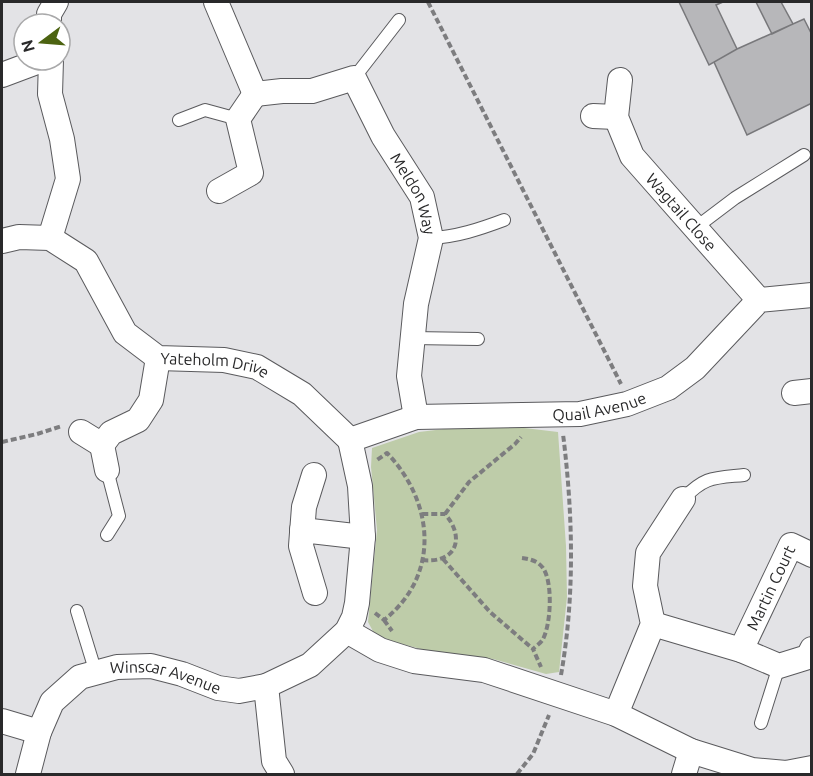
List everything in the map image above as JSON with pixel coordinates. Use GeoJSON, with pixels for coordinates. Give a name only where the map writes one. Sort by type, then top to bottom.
{"type":"FeatureCollection","features":[{"type":"Feature","properties":{"kind":"street"},"geometry":{"type":"LineString","coordinates":[[216,2],[255,94]]}},
{"type":"Feature","properties":{"kind":"street"},"geometry":{"type":"LineString","coordinates":[[2,241],[19,237],[50,238],[68,179],[62,139],[50,94],[51,72]]}},
{"type":"Feature","properties":{"kind":"street"},"geometry":{"type":"LineString","coordinates":[[219,191],[260,178],[238,119],[255,94],[312,91],[354,78]]}},
{"type":"Feature","properties":{"kind":"street","name":"Meldon Way"},"geometry":{"type":"LineString","coordinates":[[354,78],[383,136],[422,197],[431,238],[416,304],[412,338],[409,376],[416,417]]}},
{"type":"Feature","properties":{"kind":"street","name":"Wagtail Close"},"geometry":{"type":"LineString","coordinates":[[620,80],[605,117],[632,156],[759,300]]}},
{"type":"Feature","properties":{"kind":"street","name":"Yateholm Drive"},"geometry":{"type":"LineString","coordinates":[[50,238],[86,261],[125,333],[158,358],[224,360],[257,367],[302,394],[350,440]]}},
{"type":"Feature","properties":{"kind":"street"},"geometry":{"type":"LineString","coordinates":[[759,300],[812,295]]}},
{"type":"Feature","properties":{"kind":"street","name":"Quail Avenue"},"geometry":{"type":"LineString","coordinates":[[350,440],[416,417],[580,414],[631,403],[668,388],[695,368],[759,300]]}},
{"type":"Feature","properties":{"kind":"street"},"geometry":{"type":"LineString","coordinates":[[102,445],[111,433],[138,420],[151,400],[158,358]]}},
{"type":"Feature","properties":{"kind":"street"},"geometry":{"type":"LineString","coordinates":[[81,432],[102,445],[107,470]]}},
{"type":"Feature","properties":{"kind":"street","name":"Winscar Avenue"},"geometry":{"type":"LineString","coordinates":[[28,774],[39,732],[52,702],[80,677],[117,667],[151,666],[182,674],[218,688],[239,691],[266,686],[310,665],[347,631],[354,617],[357,603],[363,537],[358,478],[350,440]]}},
{"type":"Feature","properties":{"kind":"street"},"geometry":{"type":"LineString","coordinates":[[315,475],[304,507],[301,546],[315,592]]}},
{"type":"Feature","properties":{"kind":"street"},"geometry":{"type":"LineString","coordinates":[[616,714],[653,624],[645,586],[648,553],[683,499]]}},
{"type":"Feature","properties":{"kind":"street"},"geometry":{"type":"LineString","coordinates":[[302,530],[363,537]]}},
{"type":"Feature","properties":{"kind":"street","name":"Martin Court"},"geometry":{"type":"LineString","coordinates":[[741,650],[791,545],[812,555]]}},
{"type":"Feature","properties":{"kind":"street","name":"Martin Court"},"geometry":{"type":"LineString","coordinates":[[653,624],[741,650],[779,666]]}},
{"type":"Feature","properties":{"kind":"street"},"geometry":{"type":"LineString","coordinates":[[347,631],[380,650],[414,661],[484,670],[556,685],[691,751],[752,770],[786,773],[812,768]]}},
{"type":"Feature","properties":{"kind":"street"},"geometry":{"type":"LineString","coordinates":[[779,666],[808,657],[812,648]]}},
{"type":"Feature","properties":{"kind":"street"},"geometry":{"type":"LineString","coordinates":[[266,686],[274,761],[282,774]]}},
{"type":"Feature","properties":{"kind":"street"},"geometry":{"type":"LineString","coordinates":[[2,721],[39,732]]}},
{"type":"Feature","properties":{"kind":"street"},"geometry":{"type":"LineString","coordinates":[[684,774],[691,751]]}},
{"type":"Feature","properties":{"kind":"lane"},"geometry":{"type":"LineString","coordinates":[[354,78],[399,20]]}},
{"type":"Feature","properties":{"kind":"lane"},"geometry":{"type":"LineString","coordinates":[[179,120],[205,110],[238,119]]}},
{"type":"Feature","properties":{"kind":"lane"},"geometry":{"type":"LineString","coordinates":[[694,229],[735,198],[804,155]]}},
{"type":"Feature","properties":{"kind":"lane"},"geometry":{"type":"LineString","coordinates":[[431,238],[458,234],[504,220]]}},
{"type":"Feature","properties":{"kind":"lane"},"geometry":{"type":"LineString","coordinates":[[412,338],[478,339]]}},
{"type":"Feature","properties":{"kind":"lane"},"geometry":{"type":"LineString","coordinates":[[107,470],[119,516],[107,536]]}},
{"type":"Feature","properties":{"kind":"lane"},"geometry":{"type":"LineString","coordinates":[[683,499],[696,485],[708,479],[744,475]]}},
{"type":"Feature","properties":{"kind":"lane"},"geometry":{"type":"LineString","coordinates":[[77,611],[96,673]]}},
{"type":"Feature","properties":{"kind":"lane"},"geometry":{"type":"LineString","coordinates":[[760,723],[779,666]]}},
{"type":"Feature","properties":{"kind":"path"},"geometry":{"type":"LineString","coordinates":[[428,2],[631,403]]}},
{"type":"Feature","properties":{"kind":"path"},"geometry":{"type":"LineString","coordinates":[[517,774],[533,754],[561,676],[566,648],[571,581],[567,469],[562,428]]}},
{"type":"Feature","properties":{"kind":"path"},"geometry":{"type":"LineString","coordinates":[[445,514],[470,482],[529,431]]}},
{"type":"Feature","properties":{"kind":"path"},"geometry":{"type":"LineString","coordinates":[[510,437],[520,437]]}},
{"type":"Feature","properties":{"kind":"path"},"geometry":{"type":"LineString","coordinates":[[358,478],[379,457],[393,451]]}},
{"type":"Feature","properties":{"kind":"path"},"geometry":{"type":"LineString","coordinates":[[384,620],[397,609],[410,591],[422,560],[425,543],[423,514],[412,487],[398,464],[387,453]]}},
{"type":"Feature","properties":{"kind":"path"},"geometry":{"type":"LineString","coordinates":[[422,560],[434,562],[443,559],[452,552],[456,543],[456,533],[445,514],[423,514]]}},
{"type":"Feature","properties":{"kind":"path"},"geometry":{"type":"LineString","coordinates":[[522,558],[533,560],[543,568],[548,585],[550,606],[547,627],[542,641],[533,649]]}},
{"type":"Feature","properties":{"kind":"path"},"geometry":{"type":"LineString","coordinates":[[443,559],[490,612],[533,649],[542,667]]}},
{"type":"Feature","properties":{"kind":"path"},"geometry":{"type":"LineString","coordinates":[[357,603],[368,606],[384,620],[392,632],[403,635]]}},
{"type":"Feature","properties":{"kind":"path"},"geometry":{"type":"LineString","coordinates":[[533,662],[548,671]]}},
{"type":"Feature","properties":{"kind":"green space"},"geometry":{"type":"Polygon","coordinates":[[[469,426],[516,427],[558,432],[567,597],[559,672],[546,674],[493,659],[428,651],[391,641],[374,633],[368,622],[377,530],[371,467],[372,448],[419,432],[469,426]]]}},
{"type":"Feature","properties":{"kind":"building"},"geometry":{"type":"Polygon","coordinates":[[[679,2],[723,2],[716,5],[737,49],[709,65],[679,2]]]}},
{"type":"Feature","properties":{"kind":"building"},"geometry":{"type":"Polygon","coordinates":[[[756,2],[781,2],[793,24],[772,34],[756,2]]]}},
{"type":"Feature","properties":{"kind":"building"},"geometry":{"type":"Polygon","coordinates":[[[804,19],[812,35],[812,103],[747,135],[714,62],[737,49],[804,19]]]}}]}
